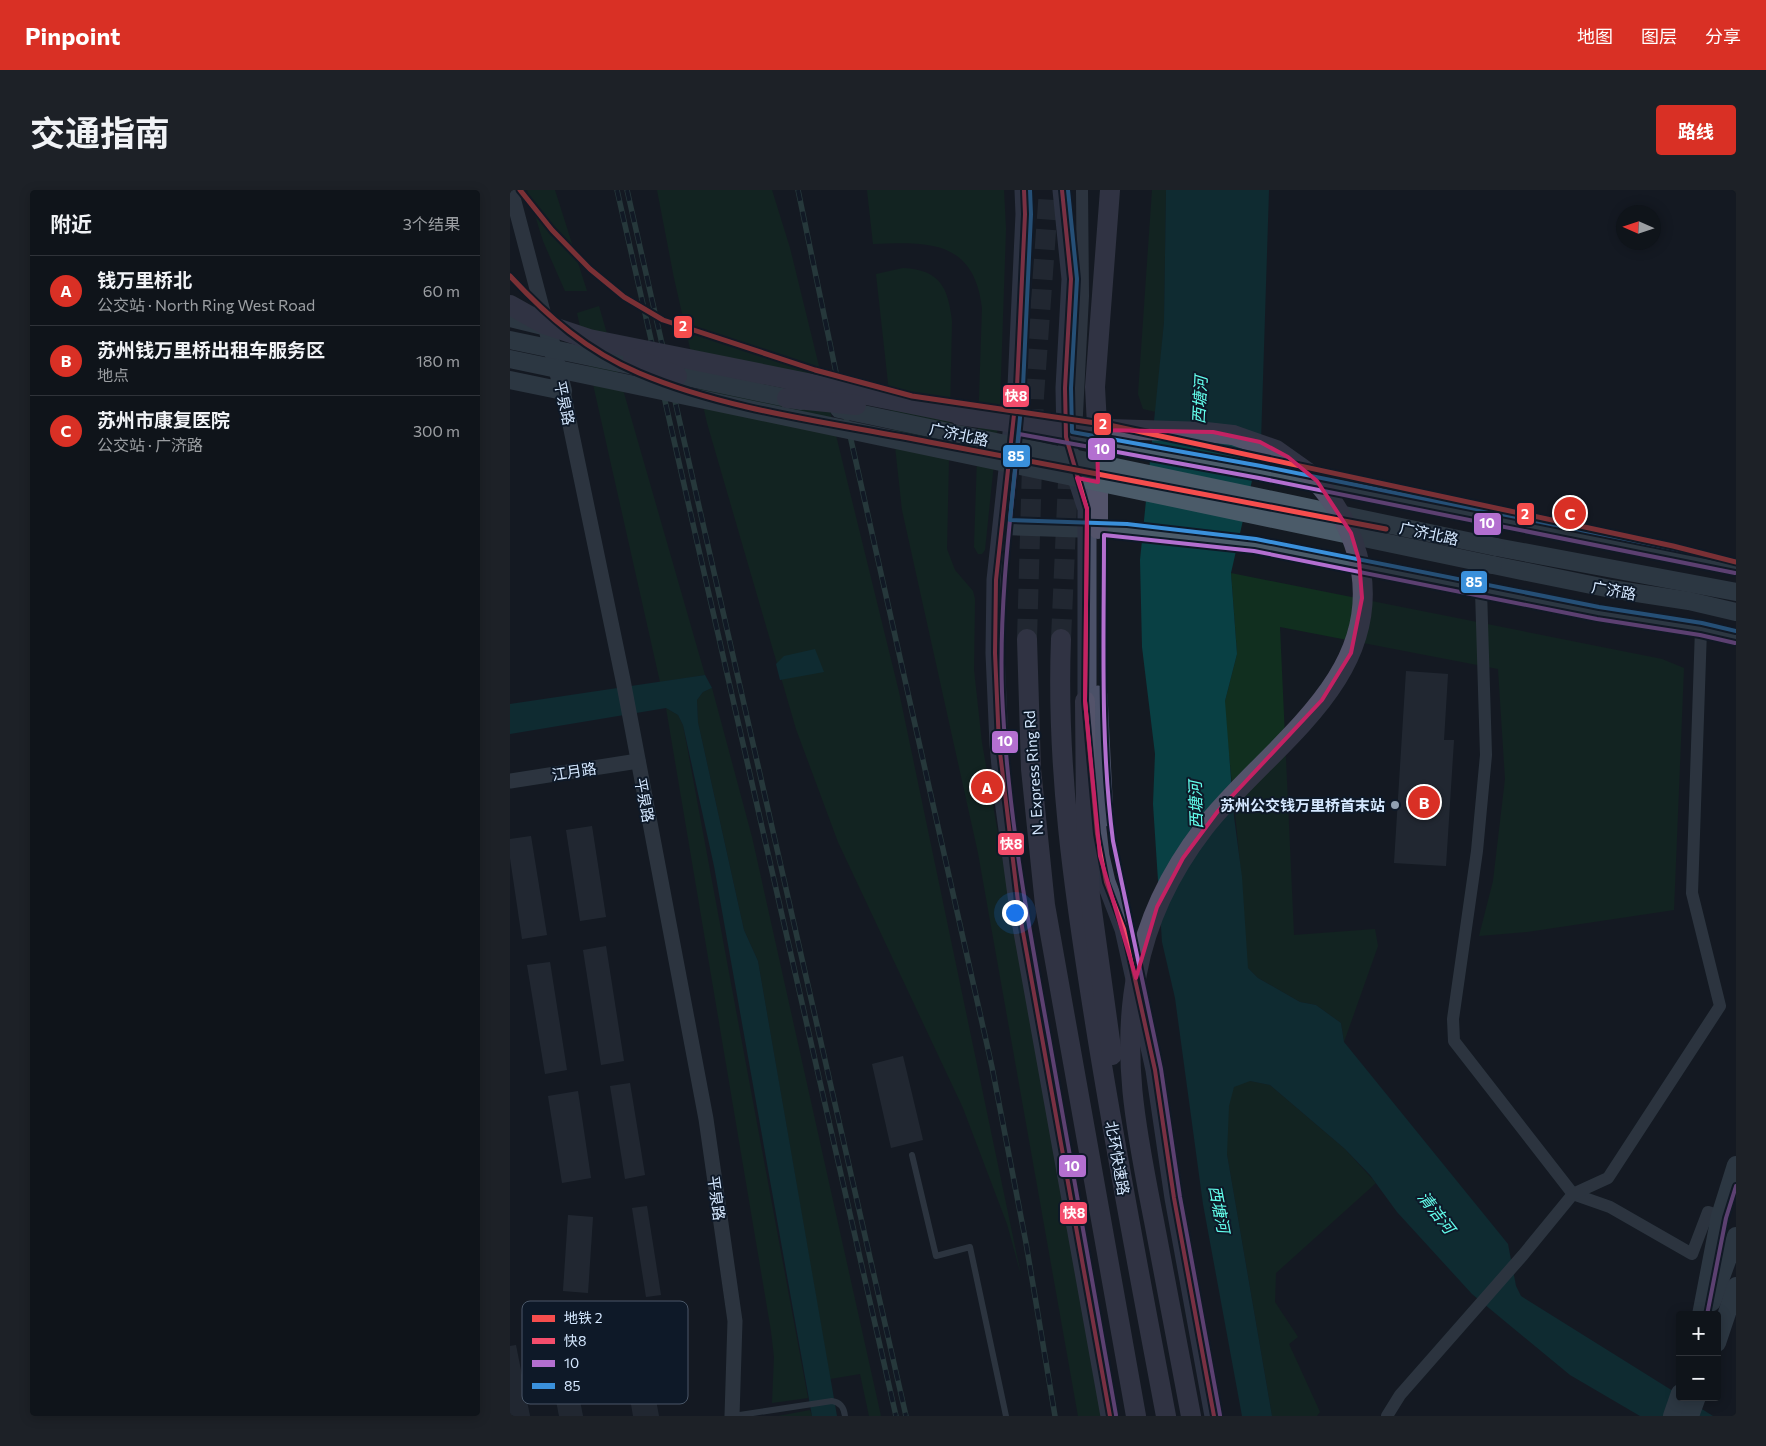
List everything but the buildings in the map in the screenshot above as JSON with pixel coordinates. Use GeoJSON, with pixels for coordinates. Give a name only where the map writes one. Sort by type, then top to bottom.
{"type":"FeatureCollection","features":[{"type":"Feature","properties":{"kind":"highway"},"geometry":{"type":"LineString","coordinates":[[1092,529],[1098,444],[1095,386],[1110,190]]}},
{"type":"Feature","properties":{"kind":"highway"},"geometry":{"type":"LineString","coordinates":[[510,305],[544,324],[589,339],[677,376]]}},
{"type":"Feature","properties":{"kind":"highway"},"geometry":{"type":"LineString","coordinates":[[589,339],[972,416]]}},
{"type":"Feature","properties":{"kind":"highway"},"geometry":{"type":"LineString","coordinates":[[787,398],[972,416],[1055,428],[1213,432],[1260,442],[1282,453],[1299,465],[1324,490],[1348,527],[1359,560],[1362,581],[1361,615],[1357,636],[1342,670],[1305,720],[1218,811],[1183,858],[1157,907],[1136,977],[1129,1039],[1132,1096],[1191,1416]]}},
{"type":"Feature","properties":{"kind":"highway","name":"N. Express Ring Rd"},"geometry":{"type":"LineString","coordinates":[[1061,639],[1060,703],[1068,844],[1075,900],[1120,1166]]}},
{"type":"Feature","properties":{"kind":"highway","name":"N. Express Ring Rd"},"geometry":{"type":"LineString","coordinates":[[1027,640],[1031,769],[1045,905],[1136,1416]]}},
{"type":"Feature","properties":{"kind":"highway"},"geometry":{"type":"LineString","coordinates":[[1085,700],[1086,812],[1090,896],[1111,1037],[1120,1166]]}},
{"type":"Feature","properties":{"kind":"highway","name":"北环快速路"},"geometry":{"type":"LineString","coordinates":[[1120,1166],[1166,1416]]}},
{"type":"Feature","properties":{"kind":"main road"},"geometry":{"type":"LineString","coordinates":[[1024,190],[1024,224],[1013,427],[996,580],[995,653],[1004,800],[1019,910],[1110,1416]]}},
{"type":"Feature","properties":{"kind":"main road"},"geometry":{"type":"LineString","coordinates":[[1062,190],[1071,279],[1071,318],[1065,388],[1075,473],[1085,498],[1092,529],[1102,803],[1107,842],[1124,929],[1155,1070],[1174,1198],[1214,1416]]}},
{"type":"Feature","properties":{"kind":"main road"},"geometry":{"type":"LineString","coordinates":[[510,318],[547,327]]}},
{"type":"Feature","properties":{"kind":"main road","name":"平泉路"},"geometry":{"type":"LineString","coordinates":[[547,327],[563,391]]}},
{"type":"Feature","properties":{"kind":"main road","name":"广济北路"},"geometry":{"type":"LineString","coordinates":[[510,340],[1496,547]]}},
{"type":"Feature","properties":{"kind":"main road","name":"广济北路"},"geometry":{"type":"LineString","coordinates":[[510,359],[1493,565]]}},
{"type":"Feature","properties":{"kind":"main road"},"geometry":{"type":"LineString","coordinates":[[510,380],[563,391]]}},
{"type":"Feature","properties":{"kind":"main road"},"geometry":{"type":"LineString","coordinates":[[1013,427],[1260,472],[1736,567]]}},
{"type":"Feature","properties":{"kind":"main road","name":"广济路"},"geometry":{"type":"LineString","coordinates":[[1003,526],[1130,530],[1255,545],[1598,613],[1701,629],[1736,637]]}},
{"type":"Feature","properties":{"kind":"main road"},"geometry":{"type":"LineString","coordinates":[[1092,529],[1085,700],[1100,856],[1106,882],[1124,929]]}},
{"type":"Feature","properties":{"kind":"main road","name":"广济路"},"geometry":{"type":"LineString","coordinates":[[1496,547],[1736,592]]}},
{"type":"Feature","properties":{"kind":"main road","name":"广济路"},"geometry":{"type":"LineString","coordinates":[[1493,565],[1611,590],[1689,601],[1736,612]]}},
{"type":"Feature","properties":{"kind":"main road"},"geometry":{"type":"LineString","coordinates":[[1702,1311],[1720,1216],[1736,1165]]}},
{"type":"Feature","properties":{"kind":"main road"},"geometry":{"type":"LineString","coordinates":[[1709,1311],[1736,1236]]}},
{"type":"Feature","properties":{"kind":"main road"},"geometry":{"type":"LineString","coordinates":[[1721,1331],[1736,1286]]}},
{"type":"Feature","properties":{"kind":"main road"},"geometry":{"type":"LineString","coordinates":[[1721,1340],[1736,1308]]}},
{"type":"Feature","properties":{"kind":"main road"},"geometry":{"type":"LineString","coordinates":[[1672,1416],[1677,1401]]}},
{"type":"Feature","properties":{"kind":"street","name":"平泉路"},"geometry":{"type":"LineString","coordinates":[[511,190],[547,327]]}},
{"type":"Feature","properties":{"kind":"street"},"geometry":{"type":"LineString","coordinates":[[1071,438],[1083,296],[1082,190]]}},
{"type":"Feature","properties":{"kind":"street","name":"平泉路"},"geometry":{"type":"LineString","coordinates":[[563,391],[623,680],[629,721],[706,1119],[735,1321],[733,1416]]}},
{"type":"Feature","properties":{"kind":"street"},"geometry":{"type":"LineString","coordinates":[[1481,590],[1486,755],[1477,851],[1453,1019],[1454,1041],[1573,1194],[1610,1207],[1692,1254],[1708,1212],[1720,1216]]}},
{"type":"Feature","properties":{"kind":"street"},"geometry":{"type":"LineString","coordinates":[[1387,1416],[1400,1395],[1523,1255],[1573,1194],[1608,1178],[1720,1006],[1692,893],[1701,629]]}},
{"type":"Feature","properties":{"kind":"street","name":"江月路"},"geometry":{"type":"LineString","coordinates":[[510,781],[638,762]]}},
{"type":"Feature","properties":{"kind":"lane"},"geometry":{"type":"LineString","coordinates":[[912,1155],[936,1256],[970,1247],[1006,1416]]}},
{"type":"Feature","properties":{"kind":"lane"},"geometry":{"type":"LineString","coordinates":[[733,1416],[832,1401],[837,1401],[845,1416]]}},
{"type":"Feature","properties":{"kind":"highlighted area"},"geometry":{"type":"Polygon","coordinates":[[[1097,430],[1213,432],[1260,442],[1288,457],[1317,481],[1351,533],[1359,560],[1362,598],[1351,653],[1322,700],[1218,811],[1183,858],[1157,907],[1136,978],[1100,856],[1085,701],[1087,509],[1077,478],[1098,482],[1097,430]]]}},
{"type":"Feature","properties":{"kind":"shaded area"},"geometry":{"type":"Polygon","coordinates":[[[527,190],[555,190],[587,291],[565,291],[543,241],[527,190]]]}},
{"type":"Feature","properties":{"kind":"shaded area"},"geometry":{"type":"Polygon","coordinates":[[[657,190],[772,190],[790,248],[899,692],[1021,1275],[1007,1224],[963,1108],[838,842],[796,729],[707,423],[674,278],[657,190]]]}},
{"type":"Feature","properties":{"kind":"shaded area"},"geometry":{"type":"Polygon","coordinates":[[[867,190],[1004,190],[1006,229],[1000,405],[985,550],[982,554],[978,554],[974,547],[982,308],[977,286],[969,269],[959,257],[946,250],[930,245],[873,244],[867,190]]]}},
{"type":"Feature","properties":{"kind":"shaded area"},"geometry":{"type":"Polygon","coordinates":[[[1152,190],[1166,190],[1164,322],[1156,412],[1143,409],[1138,394],[1152,190]]]}},
{"type":"Feature","properties":{"kind":"shaded area"},"geometry":{"type":"Polygon","coordinates":[[[903,268],[926,272],[940,282],[948,299],[950,309],[952,321],[947,549],[955,570],[973,591],[975,599],[974,670],[982,743],[1101,1416],[1078,1416],[978,853],[902,510],[876,274],[903,268]]]}},
{"type":"Feature","properties":{"kind":"shaded area"},"geometry":{"type":"Polygon","coordinates":[[[599,306],[705,675],[660,682],[577,313],[599,306]]]}},
{"type":"Feature","properties":{"kind":"shaded area"},"geometry":{"type":"Polygon","coordinates":[[[1231,573],[1662,659],[1684,668],[1674,910],[1527,932],[1479,936],[1493,881],[1505,779],[1498,669],[1280,627],[1294,935],[1375,929],[1378,946],[1344,1042],[1341,1023],[1316,1005],[1300,1002],[1258,978],[1248,968],[1246,960],[1240,867],[1225,712],[1225,701],[1237,654],[1231,573]]]}},
{"type":"Feature","properties":{"kind":"shaded area"},"geometry":{"type":"Polygon","coordinates":[[[712,688],[752,837],[881,1416],[869,1416],[860,1374],[830,1379],[758,961],[744,930],[698,722],[697,700],[703,692],[712,688]]]}},
{"type":"Feature","properties":{"kind":"shaded area"},"geometry":{"type":"Polygon","coordinates":[[[666,708],[678,715],[683,725],[808,1398],[772,1403],[774,1357],[771,1331],[666,708]]]}},
{"type":"Feature","properties":{"kind":"shaded area"},"geometry":{"type":"Polygon","coordinates":[[[1250,1081],[1270,1085],[1345,1149],[1376,1183],[1276,1273],[1275,1302],[1298,1337],[1289,1344],[1320,1412],[1317,1416],[1272,1416],[1227,1154],[1227,1118],[1232,1091],[1238,1084],[1250,1081]]]}},
{"type":"Feature","properties":{"kind":"shaded area"},"geometry":{"type":"Polygon","coordinates":[[[810,1410],[812,1416],[778,1416],[810,1410]]]}},
{"type":"Feature","properties":{"kind":"water"},"geometry":{"type":"Polygon","coordinates":[[[1166,190],[1269,190],[1261,441],[1231,573],[1237,654],[1225,701],[1234,817],[1242,877],[1248,968],[1258,978],[1300,1002],[1316,1005],[1341,1023],[1344,1042],[1508,1244],[1516,1286],[1521,1296],[1676,1393],[1676,1401],[1689,1401],[1713,1416],[1640,1416],[1570,1375],[1472,1294],[1397,1212],[1370,1175],[1345,1149],[1270,1085],[1250,1081],[1234,1087],[1229,1106],[1227,1154],[1272,1416],[1242,1416],[1203,1204],[1175,998],[1162,942],[1153,804],[1155,754],[1142,647],[1140,560],[1164,322],[1166,190]]]}},
{"type":"Feature","properties":{"kind":"water"},"geometry":{"type":"Polygon","coordinates":[[[815,649],[824,672],[780,680],[776,664],[784,656],[815,649]]]}},
{"type":"Feature","properties":{"kind":"water"},"geometry":{"type":"Polygon","coordinates":[[[705,675],[712,688],[703,692],[697,700],[698,722],[744,930],[758,961],[837,1416],[812,1416],[714,866],[683,725],[678,715],[666,708],[510,734],[510,704],[705,675]]]}},
{"type":"Feature","properties":{"kind":"tunnel"},"geometry":{"type":"LineString","coordinates":[[1027,639],[1034,396],[1049,190]]}},
{"type":"Feature","properties":{"kind":"tunnel"},"geometry":{"type":"LineString","coordinates":[[1061,639],[1069,459]]}},
{"type":"Feature","properties":{"kind":"railway"},"geometry":{"type":"LineString","coordinates":[[617,190],[896,1416]]}},
{"type":"Feature","properties":{"kind":"railway"},"geometry":{"type":"LineString","coordinates":[[627,190],[906,1416]]}},
{"type":"Feature","properties":{"kind":"railway"},"geometry":{"type":"LineString","coordinates":[[798,190],[838,382],[992,1067],[1026,1243],[1055,1416]]}},
{"type":"Feature","properties":{"kind":"metro line","name":"2"},"geometry":{"type":"LineString","coordinates":[[520,190],[552,230],[590,269],[624,297],[663,320],[815,370],[912,396],[1109,425],[1673,546],[1736,562]]}},
{"type":"Feature","properties":{"kind":"metro line","name":"2"},"geometry":{"type":"LineString","coordinates":[[510,276],[569,332],[602,354],[639,373],[708,397],[782,415],[1386,529]]}},
{"type":"Feature","properties":{"kind":"transit line","name":"快8"},"geometry":{"type":"LineString","coordinates":[[1024,190],[1025,214],[1017,387],[996,580],[995,653],[999,744],[1019,910],[1110,1416]]}},
{"type":"Feature","properties":{"kind":"transit line","name":"85"},"geometry":{"type":"LineString","coordinates":[[1030,190],[1031,214],[1023,387],[1010,520],[1127,524],[1256,539],[1599,607],[1702,623],[1736,631]]}},
{"type":"Feature","properties":{"kind":"transit line","name":"快8"},"geometry":{"type":"LineString","coordinates":[[1062,190],[1071,279],[1065,388],[1066,437],[1087,509],[1085,701],[1097,834],[1106,882],[1124,929],[1155,1070],[1174,1198],[1214,1416]]}},
{"type":"Feature","properties":{"kind":"transit line","name":"85"},"geometry":{"type":"LineString","coordinates":[[1068,190],[1077,279],[1071,388],[1072,432],[1261,466],[1736,561]]}},
{"type":"Feature","properties":{"kind":"transit line","name":"10"},"geometry":{"type":"LineString","coordinates":[[1116,1415],[1026,909],[1008,779],[1002,692],[1002,628],[1006,563],[1019,434],[1259,478],[1735,573]]}},
{"type":"Feature","properties":{"kind":"transit line","name":"10"},"geometry":{"type":"LineString","coordinates":[[1220,1415],[1180,1197],[1161,1069],[1113,841],[1104,727],[1104,535],[1254,551],[1597,619],[1700,635],[1735,643]]}},
{"type":"Feature","properties":{"kind":"transit line","name":"10"},"geometry":{"type":"LineString","coordinates":[[1708,1311],[1726,1218],[1736,1186]]}},
{"type":"Feature","properties":{"kind":"place","name":"苏州市康复医院"},"geometry":{"type":"Point","coordinates":[1570,513]}},
{"type":"Feature","properties":{"kind":"place","name":"钱万里桥北"},"geometry":{"type":"Point","coordinates":[987,787]}},
{"type":"Feature","properties":{"kind":"place","name":"苏州钱万里桥出租车服务区"},"geometry":{"type":"Point","coordinates":[1424,802]}},
{"type":"Feature","properties":{"kind":"place","name":"苏州公交钱万里桥首末站"},"geometry":{"type":"Point","coordinates":[1395,805]}},
{"type":"Feature","properties":{"kind":"water label","name":"西塘河"},"geometry":{"type":"Point","coordinates":[1199,400]}},
{"type":"Feature","properties":{"kind":"water label","name":"西塘河"},"geometry":{"type":"Point","coordinates":[1195,805]}},
{"type":"Feature","properties":{"kind":"water label","name":"西塘河"},"geometry":{"type":"Point","coordinates":[1220,1209]}},
{"type":"Feature","properties":{"kind":"water label","name":"清洁河"},"geometry":{"type":"Point","coordinates":[1437,1212]}}]}
